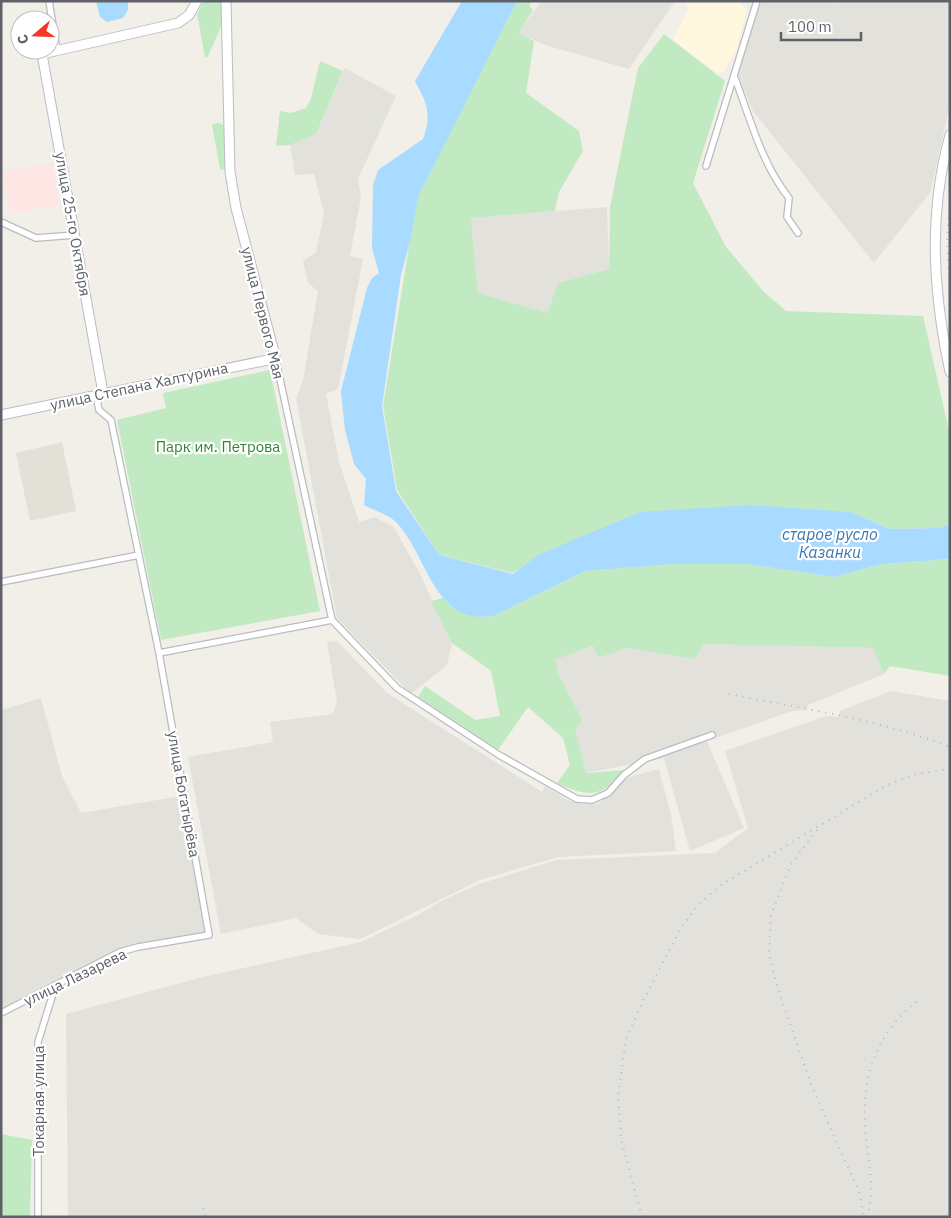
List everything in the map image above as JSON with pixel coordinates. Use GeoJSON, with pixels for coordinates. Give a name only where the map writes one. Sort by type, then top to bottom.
{"type":"FeatureCollection","features":[{"type":"Feature","properties":{"kind":"street"},"geometry":{"type":"LineString","coordinates":[[60,49],[178,23],[190,15],[197,1]]}},
{"type":"Feature","properties":{"kind":"street","name":"улица Первого Мая"},"geometry":{"type":"LineString","coordinates":[[226,1],[230,172],[236,208],[275,356],[332,620]]}},
{"type":"Feature","properties":{"kind":"street"},"geometry":{"type":"LineString","coordinates":[[706,166],[730,83],[734,76],[757,1]]}},
{"type":"Feature","properties":{"kind":"street","name":"улица 25-го Октября"},"geometry":{"type":"LineString","coordinates":[[43,60],[75,235],[99,394]]}},
{"type":"Feature","properties":{"kind":"street"},"geometry":{"type":"LineString","coordinates":[[734,76],[763,153],[777,183],[789,198],[787,217],[798,233]]}},
{"type":"Feature","properties":{"kind":"street"},"geometry":{"type":"LineString","coordinates":[[950,135],[941,177],[934,248],[938,306],[950,372]]}},
{"type":"Feature","properties":{"kind":"street"},"geometry":{"type":"LineString","coordinates":[[1,222],[36,238],[75,235]]}},
{"type":"Feature","properties":{"kind":"street","name":"улица Степана Халтурина"},"geometry":{"type":"LineString","coordinates":[[1,415],[268,360],[275,356]]}},
{"type":"Feature","properties":{"kind":"street","name":"улица Богатырёва"},"geometry":{"type":"LineString","coordinates":[[99,394],[99,410],[110,420],[159,653],[209,935]]}},
{"type":"Feature","properties":{"kind":"street"},"geometry":{"type":"LineString","coordinates":[[1,582],[139,556]]}},
{"type":"Feature","properties":{"kind":"street"},"geometry":{"type":"LineString","coordinates":[[159,653],[332,620],[397,688],[499,755],[577,799],[592,800],[608,793],[624,775],[645,760],[712,735]]}},
{"type":"Feature","properties":{"kind":"street","name":"улица Лазарева"},"geometry":{"type":"LineString","coordinates":[[1,1013],[120,952],[138,947],[209,935]]}},
{"type":"Feature","properties":{"kind":"street","name":"Токарная улица"},"geometry":{"type":"LineString","coordinates":[[38,1217],[38,1042],[55,987]]}},
{"type":"Feature","properties":{"kind":"shaded area"},"geometry":{"type":"Polygon","coordinates":[[[541,1],[675,1],[629,69],[545,45],[519,33],[541,1]]]}},
{"type":"Feature","properties":{"kind":"shaded area"},"geometry":{"type":"Polygon","coordinates":[[[687,1],[740,1],[742,6],[747,8],[736,51],[724,71],[717,73],[673,40],[688,10],[687,1]]]}},
{"type":"Feature","properties":{"kind":"shaded area"},"geometry":{"type":"Polygon","coordinates":[[[763,1],[835,1],[836,5],[837,1],[950,1],[950,105],[930,193],[874,263],[753,111],[738,75],[756,8],[763,1]]]}},
{"type":"Feature","properties":{"kind":"shaded area"},"geometry":{"type":"Polygon","coordinates":[[[345,68],[396,96],[358,179],[361,197],[350,256],[363,259],[338,389],[326,394],[339,462],[359,522],[374,517],[393,526],[419,572],[452,643],[447,665],[411,694],[337,618],[296,398],[303,381],[318,291],[308,283],[303,261],[316,252],[324,213],[314,174],[295,175],[290,145],[316,134],[345,68]]]}},
{"type":"Feature","properties":{"kind":"shaded area"},"geometry":{"type":"Polygon","coordinates":[[[53,162],[60,205],[11,214],[4,172],[53,162]]]}},
{"type":"Feature","properties":{"kind":"shaded area"},"geometry":{"type":"Polygon","coordinates":[[[607,207],[609,269],[558,283],[547,313],[478,293],[471,218],[607,207]]]}},
{"type":"Feature","properties":{"kind":"shaded area"},"geometry":{"type":"Polygon","coordinates":[[[62,442],[76,511],[30,521],[16,453],[62,442]]]}},
{"type":"Feature","properties":{"kind":"shaded area"},"geometry":{"type":"Polygon","coordinates":[[[337,641],[387,693],[542,792],[545,786],[569,801],[583,804],[599,804],[626,778],[659,769],[671,815],[676,851],[558,857],[480,880],[360,939],[318,934],[296,918],[221,934],[188,757],[273,742],[270,722],[333,714],[337,702],[327,642],[337,641]]]}},
{"type":"Feature","properties":{"kind":"shaded area"},"geometry":{"type":"Polygon","coordinates":[[[704,644],[873,648],[884,674],[808,705],[807,710],[792,711],[707,741],[744,828],[690,851],[664,758],[586,773],[555,660],[594,646],[598,658],[627,648],[695,659],[704,644]]]}},
{"type":"Feature","properties":{"kind":"shaded area"},"geometry":{"type":"Polygon","coordinates":[[[891,691],[950,701],[950,1217],[68,1217],[66,1014],[199,978],[361,942],[420,914],[443,900],[479,884],[557,860],[715,853],[748,828],[725,751],[826,716],[839,717],[840,711],[891,691]]]}},
{"type":"Feature","properties":{"kind":"shaded area"},"geometry":{"type":"Polygon","coordinates":[[[41,698],[62,776],[81,813],[181,796],[206,932],[137,944],[120,949],[1,1008],[1,710],[41,698]]]}},
{"type":"Feature","properties":{"kind":"green space"},"geometry":{"type":"Polygon","coordinates":[[[204,1],[221,1],[221,27],[207,58],[205,57],[197,14],[204,1]]]}},
{"type":"Feature","properties":{"kind":"green space"},"geometry":{"type":"Polygon","coordinates":[[[517,1],[532,1],[529,6],[533,10],[519,33],[534,41],[526,93],[579,131],[583,151],[559,192],[555,211],[471,218],[478,293],[547,313],[558,283],[609,269],[610,207],[638,68],[664,34],[725,81],[693,183],[726,247],[764,292],[786,311],[923,316],[950,435],[950,524],[939,528],[890,529],[850,512],[640,512],[512,573],[439,555],[397,490],[383,406],[417,197],[517,1]]]}},
{"type":"Feature","properties":{"kind":"green space"},"geometry":{"type":"Polygon","coordinates":[[[320,61],[343,71],[316,134],[290,145],[276,146],[280,111],[291,113],[306,108],[311,99],[320,61]]]}},
{"type":"Feature","properties":{"kind":"green space"},"geometry":{"type":"Polygon","coordinates":[[[219,123],[225,126],[227,132],[228,168],[220,170],[212,124],[219,123]]]}},
{"type":"Feature","properties":{"kind":"green space","name":"Парк им. Петрова"},"geometry":{"type":"Polygon","coordinates":[[[270,370],[320,611],[161,640],[117,420],[166,408],[163,393],[270,370]]]}},
{"type":"Feature","properties":{"kind":"green space"},"geometry":{"type":"Polygon","coordinates":[[[950,559],[950,676],[890,666],[884,674],[873,648],[704,644],[695,659],[627,648],[598,658],[593,646],[555,660],[559,675],[582,720],[575,729],[586,773],[625,770],[609,786],[594,793],[578,791],[557,783],[570,765],[563,738],[528,707],[498,750],[418,697],[425,686],[475,720],[500,716],[491,671],[452,643],[431,601],[443,598],[459,611],[487,617],[494,616],[585,571],[674,564],[746,564],[834,577],[882,564],[950,559]]]}},
{"type":"Feature","properties":{"kind":"green space"},"geometry":{"type":"Polygon","coordinates":[[[1,1134],[32,1140],[30,1217],[1,1217],[1,1134]]]}},
{"type":"Feature","properties":{"kind":"water"},"geometry":{"type":"Polygon","coordinates":[[[96,1],[128,1],[128,10],[123,18],[107,22],[100,17],[96,1]]]}},
{"type":"Feature","properties":{"kind":"water","name":"старое русло Казанки"},"geometry":{"type":"Polygon","coordinates":[[[462,1],[517,1],[418,197],[410,242],[401,275],[382,406],[396,491],[439,555],[513,574],[538,555],[640,512],[750,505],[850,512],[890,529],[939,528],[950,524],[950,559],[882,564],[834,577],[746,564],[674,564],[585,571],[494,616],[474,616],[458,610],[445,600],[435,586],[408,537],[397,523],[386,515],[364,505],[366,479],[354,464],[345,430],[341,391],[367,288],[372,278],[379,273],[372,248],[373,185],[378,170],[423,139],[428,116],[423,96],[415,81],[462,1]]]}},
{"type":"Feature","properties":{"kind":"railway"},"geometry":{"type":"LineString","coordinates":[[950,204],[947,238],[950,301]]}},
{"type":"Feature","properties":{"kind":"railway"},"geometry":{"type":"LineString","coordinates":[[729,694],[868,722],[923,737],[950,747]]}},
{"type":"Feature","properties":{"kind":"railway"},"geometry":{"type":"LineString","coordinates":[[642,1217],[621,1139],[618,1097],[626,1039],[643,1001],[682,926],[699,904],[721,885],[885,786],[916,774],[950,769]]}},
{"type":"Feature","properties":{"kind":"railway"},"geometry":{"type":"LineString","coordinates":[[817,830],[790,866],[771,915],[769,954],[777,986],[812,1087],[860,1194],[864,1217]]}},
{"type":"Feature","properties":{"kind":"railway"},"geometry":{"type":"LineString","coordinates":[[868,1217],[871,1187],[865,1107],[870,1071],[883,1039],[905,1011],[920,999]]}},
{"type":"Feature","properties":{"kind":"railway"},"geometry":{"type":"LineString","coordinates":[[203,1208],[206,1217]]}}]}
